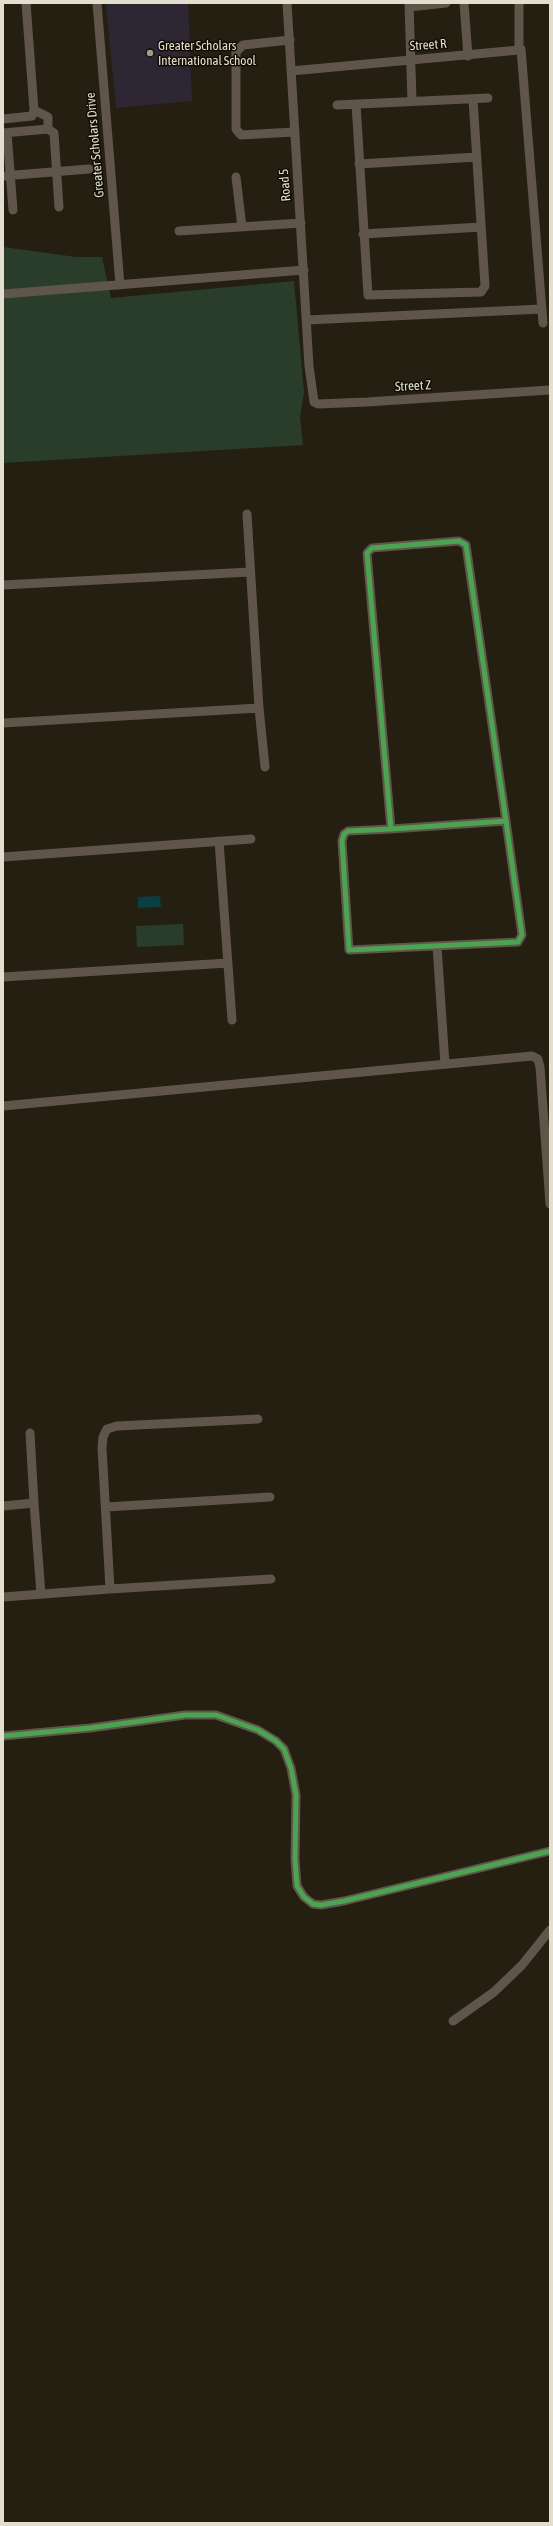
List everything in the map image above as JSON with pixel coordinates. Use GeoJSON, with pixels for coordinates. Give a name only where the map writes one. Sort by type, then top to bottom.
{"type":"FeatureCollection","features":[{"type":"Feature","properties":{"kind":"street"},"geometry":{"type":"LineString","coordinates":[[3,119],[32,116],[34,110],[26,3]]}},
{"type":"Feature","properties":{"kind":"street","name":"Greater Scholars Drive"},"geometry":{"type":"LineString","coordinates":[[97,3],[120,285]]}},
{"type":"Feature","properties":{"kind":"street","name":"Road 5"},"geometry":{"type":"LineString","coordinates":[[287,3],[309,366]]}},
{"type":"Feature","properties":{"kind":"street"},"geometry":{"type":"LineString","coordinates":[[412,101],[409,5],[446,3]]}},
{"type":"Feature","properties":{"kind":"street"},"geometry":{"type":"LineString","coordinates":[[464,3],[468,56]]}},
{"type":"Feature","properties":{"kind":"street"},"geometry":{"type":"LineString","coordinates":[[519,3],[521,49],[543,323]]}},
{"type":"Feature","properties":{"kind":"street"},"geometry":{"type":"LineString","coordinates":[[290,40],[243,45],[236,52],[236,129],[241,135],[294,132]]}},
{"type":"Feature","properties":{"kind":"street","name":"Street R"},"geometry":{"type":"LineString","coordinates":[[291,71],[513,52],[521,49]]}},
{"type":"Feature","properties":{"kind":"street"},"geometry":{"type":"LineString","coordinates":[[337,105],[488,98]]}},
{"type":"Feature","properties":{"kind":"street"},"geometry":{"type":"LineString","coordinates":[[356,104],[368,295],[481,292],[485,286],[473,99]]}},
{"type":"Feature","properties":{"kind":"street"},"geometry":{"type":"LineString","coordinates":[[34,110],[48,117],[48,129]]}},
{"type":"Feature","properties":{"kind":"street"},"geometry":{"type":"LineString","coordinates":[[13,210],[7,176],[5,133],[48,129],[54,132],[60,207]]}},
{"type":"Feature","properties":{"kind":"street"},"geometry":{"type":"LineString","coordinates":[[359,164],[477,157]]}},
{"type":"Feature","properties":{"kind":"street"},"geometry":{"type":"LineString","coordinates":[[7,176],[89,169]]}},
{"type":"Feature","properties":{"kind":"street"},"geometry":{"type":"LineString","coordinates":[[236,177],[242,227]]}},
{"type":"Feature","properties":{"kind":"street"},"geometry":{"type":"LineString","coordinates":[[179,231],[301,223]]}},
{"type":"Feature","properties":{"kind":"street"},"geometry":{"type":"LineString","coordinates":[[363,234],[481,227]]}},
{"type":"Feature","properties":{"kind":"street"},"geometry":{"type":"LineString","coordinates":[[3,294],[304,270]]}},
{"type":"Feature","properties":{"kind":"street"},"geometry":{"type":"LineString","coordinates":[[307,320],[542,309]]}},
{"type":"Feature","properties":{"kind":"street","name":"Street Z"},"geometry":{"type":"LineString","coordinates":[[309,366],[311,397],[314,402],[318,404],[550,390]]}},
{"type":"Feature","properties":{"kind":"street"},"geometry":{"type":"LineString","coordinates":[[247,514],[259,708],[266,767]]}},
{"type":"Feature","properties":{"kind":"street"},"geometry":{"type":"LineString","coordinates":[[391,829],[366,553],[372,548],[459,540],[466,545],[506,821],[520,940],[518,942],[352,952],[348,947],[342,841],[344,834],[348,831],[391,829],[506,821]]}},
{"type":"Feature","properties":{"kind":"street"},"geometry":{"type":"LineString","coordinates":[[3,586],[250,572]]}},
{"type":"Feature","properties":{"kind":"street"},"geometry":{"type":"LineString","coordinates":[[3,723],[259,708]]}},
{"type":"Feature","properties":{"kind":"street"},"geometry":{"type":"LineString","coordinates":[[3,857],[251,839]]}},
{"type":"Feature","properties":{"kind":"street"},"geometry":{"type":"LineString","coordinates":[[219,841],[232,1020]]}},
{"type":"Feature","properties":{"kind":"street"},"geometry":{"type":"LineString","coordinates":[[437,946],[445,1064]]}},
{"type":"Feature","properties":{"kind":"street"},"geometry":{"type":"LineString","coordinates":[[3,977],[228,963]]}},
{"type":"Feature","properties":{"kind":"street"},"geometry":{"type":"LineString","coordinates":[[3,1106],[529,1056],[538,1059],[542,1085],[550,1204]]}},
{"type":"Feature","properties":{"kind":"street"},"geometry":{"type":"LineString","coordinates":[[110,1589],[102,1448],[103,1437],[107,1429],[117,1426],[258,1419]]}},
{"type":"Feature","properties":{"kind":"street"},"geometry":{"type":"LineString","coordinates":[[30,1433],[41,1594]]}},
{"type":"Feature","properties":{"kind":"street"},"geometry":{"type":"LineString","coordinates":[[106,1507],[270,1497]]}},
{"type":"Feature","properties":{"kind":"street"},"geometry":{"type":"LineString","coordinates":[[3,1506],[34,1503]]}},
{"type":"Feature","properties":{"kind":"street"},"geometry":{"type":"LineString","coordinates":[[3,1597],[271,1579]]}},
{"type":"Feature","properties":{"kind":"street"},"geometry":{"type":"LineString","coordinates":[[3,1736],[90,1728],[185,1715],[216,1715],[258,1730],[276,1741],[284,1749],[296,1795],[295,1859],[297,1886],[304,1897],[313,1904],[321,1906],[550,1851]]}},
{"type":"Feature","properties":{"kind":"street"},"geometry":{"type":"LineString","coordinates":[[453,2021],[494,1992],[522,1964],[550,1930]]}},
{"type":"Feature","properties":{"kind":"shaded area","name":"Greater Scholars International School"},"geometry":{"type":"Polygon","coordinates":[[[108,3],[188,3],[192,101],[116,108],[106,5],[108,3]]]}},
{"type":"Feature","properties":{"kind":"green space"},"geometry":{"type":"Polygon","coordinates":[[[3,247],[76,257],[102,257],[111,298],[294,281],[304,392],[300,417],[303,445],[3,463],[3,247]]]}},
{"type":"Feature","properties":{"kind":"green space"},"geometry":{"type":"Polygon","coordinates":[[[183,924],[184,945],[137,947],[136,926],[183,924]]]}},
{"type":"Feature","properties":{"kind":"water"},"geometry":{"type":"Polygon","coordinates":[[[160,896],[161,907],[138,908],[138,897],[160,896]]]}},
{"type":"Feature","properties":{"kind":"cycle path"},"geometry":{"type":"LineString","coordinates":[[391,829],[367,553],[372,548],[459,541],[466,545],[506,821],[522,935],[518,942],[349,950],[342,841],[344,834],[348,831],[391,829],[506,821]]}},
{"type":"Feature","properties":{"kind":"cycle path"},"geometry":{"type":"LineString","coordinates":[[3,1736],[90,1728],[185,1715],[216,1715],[258,1730],[276,1741],[284,1749],[291,1768],[296,1795],[295,1859],[297,1886],[304,1897],[313,1904],[321,1905],[344,1901],[550,1851]]}},
{"type":"Feature","properties":{"kind":"place","name":"Greater Scholars International School"},"geometry":{"type":"Point","coordinates":[150,53]}}]}
